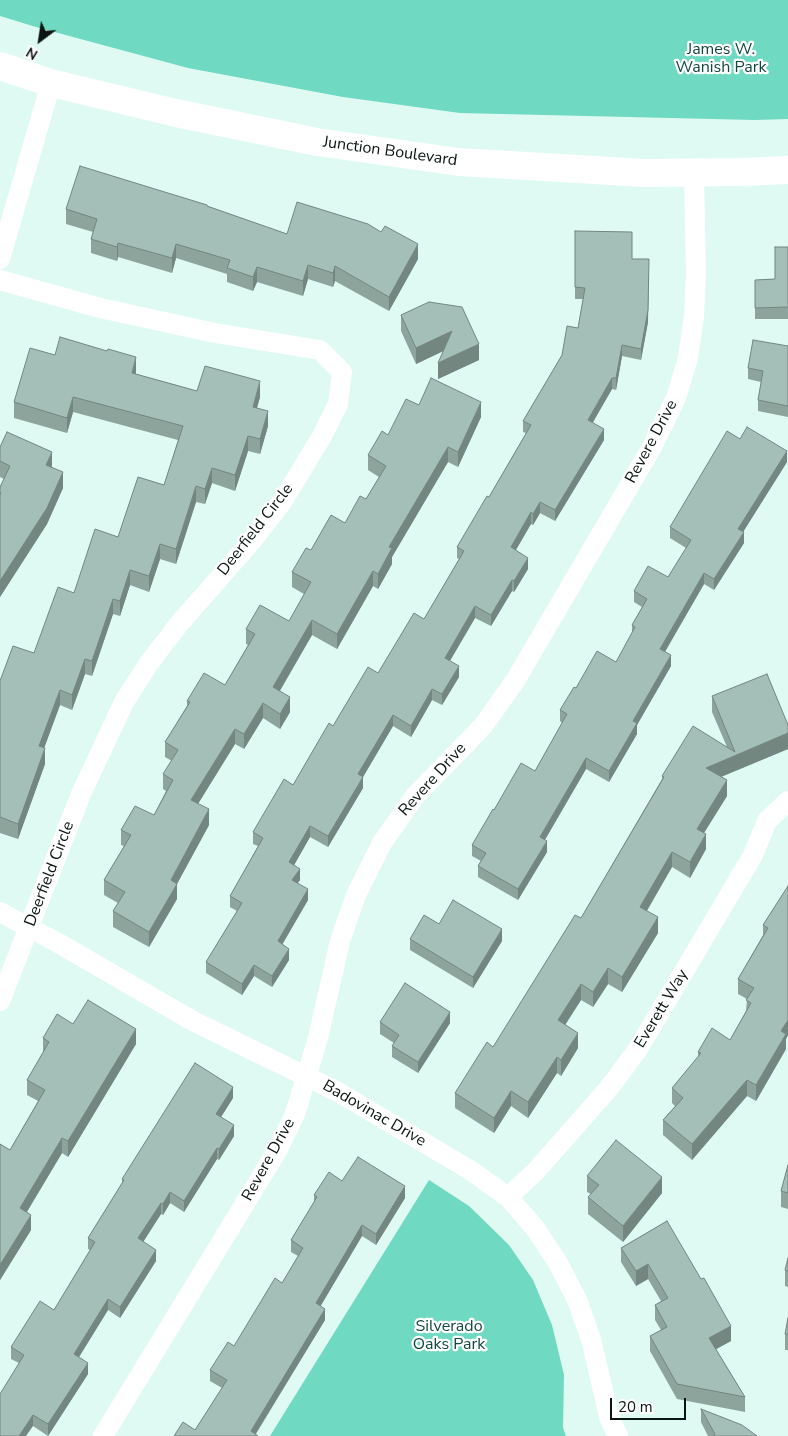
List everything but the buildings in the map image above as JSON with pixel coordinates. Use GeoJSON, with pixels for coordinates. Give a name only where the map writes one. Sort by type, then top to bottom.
{"type":"FeatureCollection","features":[{"type":"Feature","properties":{"kind":"main road","name":"Junction Boulevard"},"geometry":{"type":"LineString","coordinates":[[0,66],[50,83],[176,113],[326,144],[459,162],[627,172],[694,173],[788,170]]}},
{"type":"Feature","properties":{"kind":"street"},"geometry":{"type":"LineString","coordinates":[[0,259],[50,83]]}},
{"type":"Feature","properties":{"kind":"street","name":"Revere Drive"},"geometry":{"type":"LineString","coordinates":[[103,1436],[277,1151],[295,1114],[318,1038],[340,942],[356,895],[382,843],[415,796],[483,726],[515,681],[652,447],[676,398],[688,358],[694,316],[696,274],[694,173]]}},
{"type":"Feature","properties":{"kind":"street","name":"Deerfield Circle"},"geometry":{"type":"LineString","coordinates":[[0,280],[109,310],[215,333],[320,350],[342,372],[338,404],[322,436],[282,502],[250,543],[179,624],[149,663],[124,702],[81,794],[0,1001]]}},
{"type":"Feature","properties":{"kind":"street","name":"Everett Way"},"geometry":{"type":"LineString","coordinates":[[508,1197],[535,1172],[596,1102],[638,1049],[754,855],[767,821],[788,801]]}},
{"type":"Feature","properties":{"kind":"street","name":"Badovinac Drive"},"geometry":{"type":"LineString","coordinates":[[0,912],[60,944],[193,1021],[338,1092],[470,1170],[508,1197],[536,1228],[558,1263],[578,1302],[592,1343],[609,1417],[618,1436]]}},
{"type":"Feature","properties":{"kind":"green space","name":"James W. Wanish Park"},"geometry":{"type":"Polygon","coordinates":[[[0,0],[788,0],[788,119],[755,120],[460,113],[343,97],[188,68],[36,27],[0,16],[0,0]]]}},
{"type":"Feature","properties":{"kind":"green space","name":"Silverado Oaks Park"},"geometry":{"type":"Polygon","coordinates":[[[429,1180],[469,1206],[509,1245],[533,1280],[552,1325],[564,1375],[563,1428],[566,1436],[270,1436],[429,1180]]]}}]}
